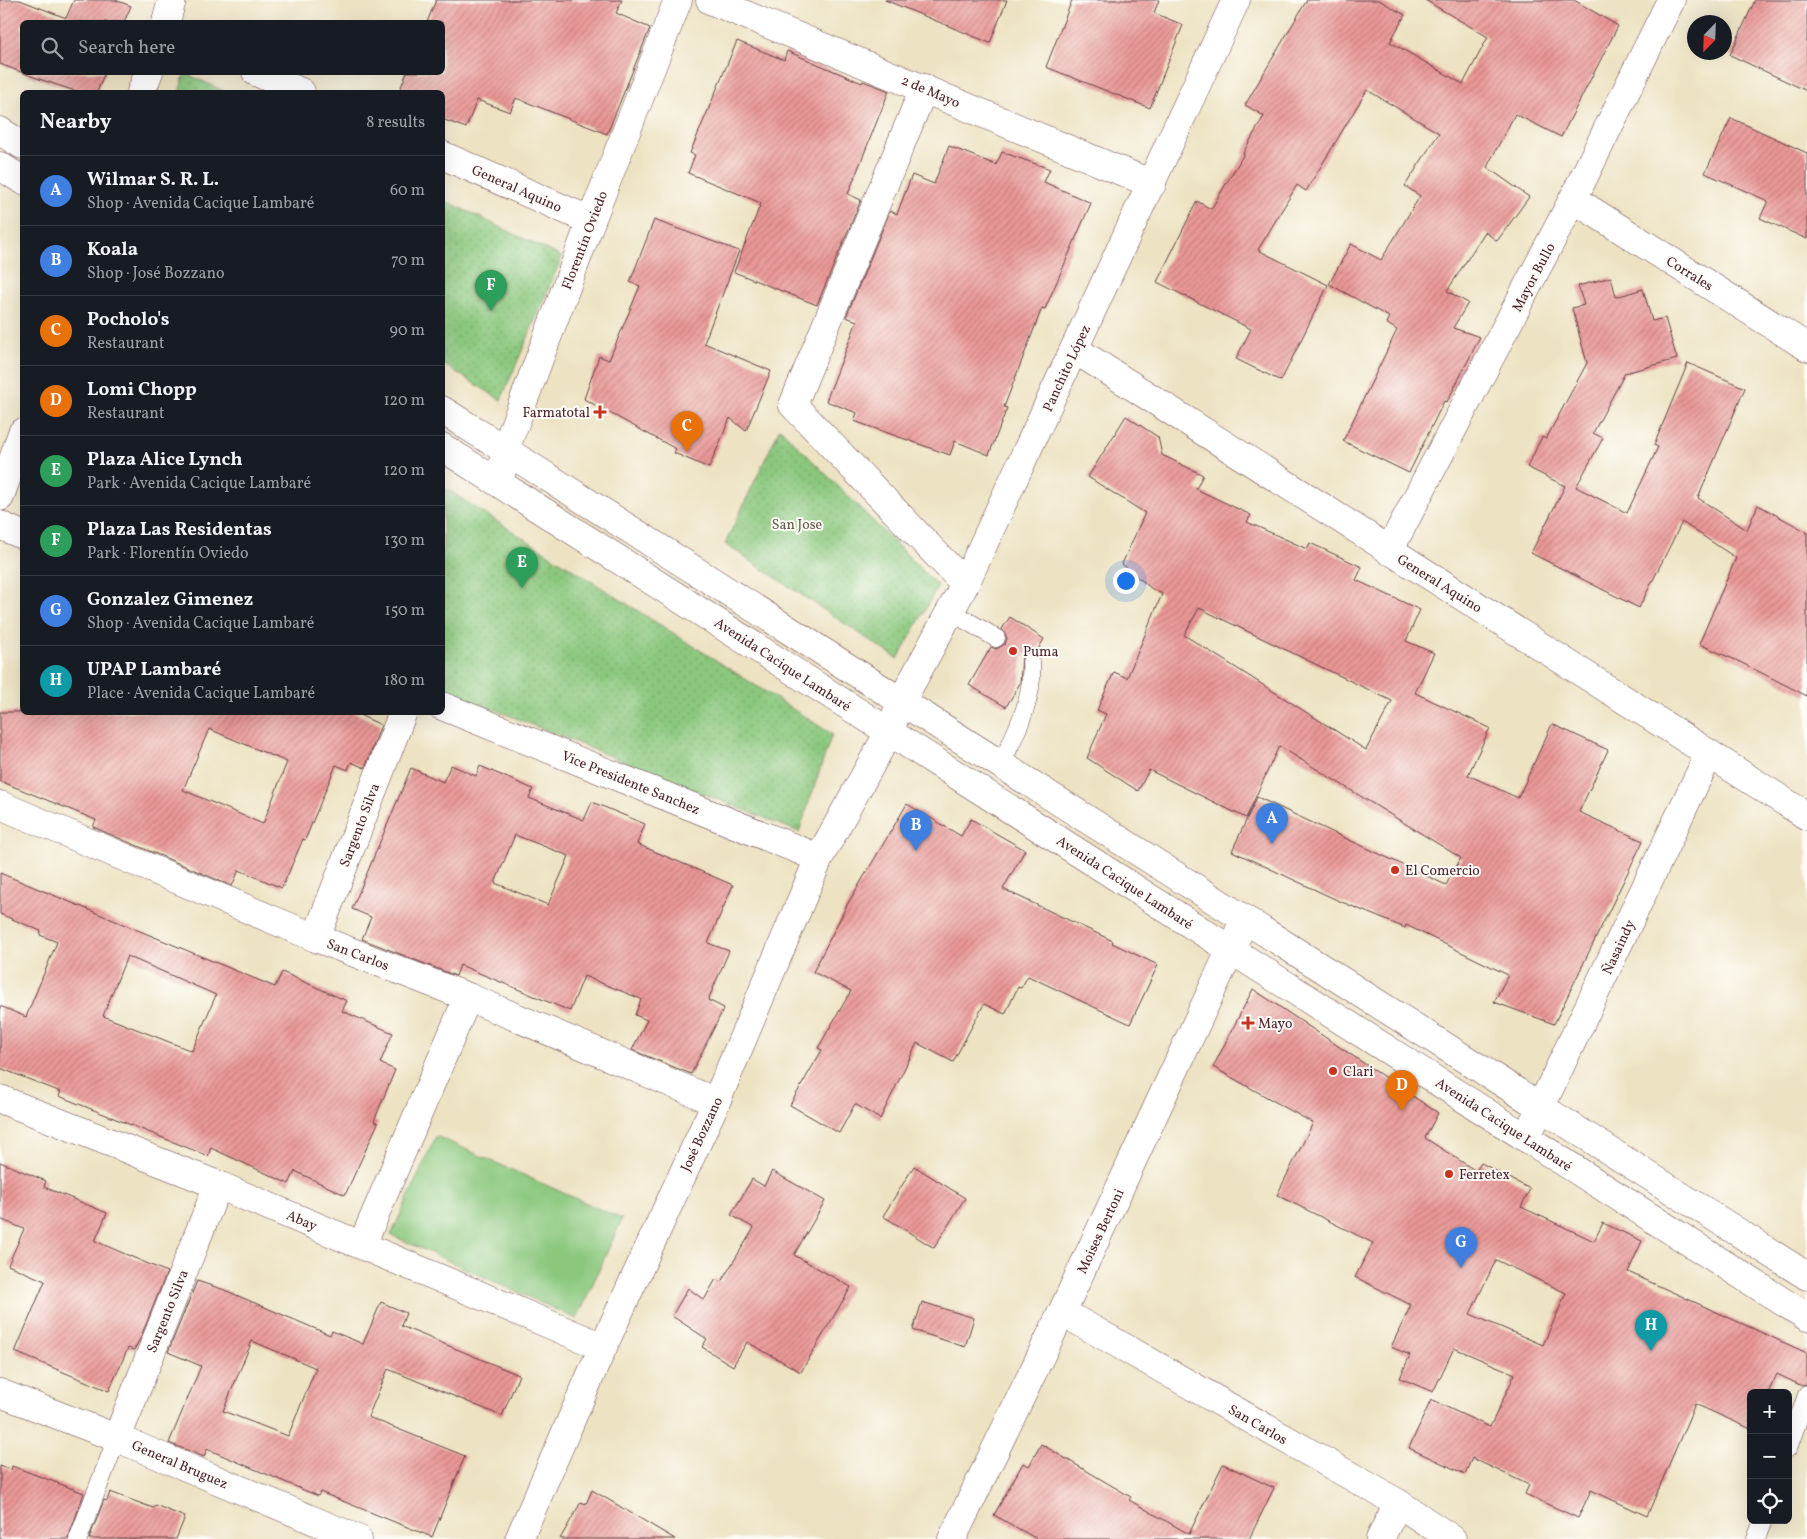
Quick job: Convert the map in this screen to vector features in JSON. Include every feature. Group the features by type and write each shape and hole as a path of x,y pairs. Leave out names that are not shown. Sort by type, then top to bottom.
{"street":[{"path":"167,20 172,0"},
{"name":"Florentín Oviedo","path":"500,483 505,450 591,221 678,0"},
{"name":"2 de Mayo","path":"710,0 1152,184"},
{"name":"Panchito López","path":"889,732 901,702 966,584 1236,0"},
{"name":"Mayor Bullo","path":"1389,551 1573,199 1671,0"},
{"path":"142,90 148,75"},
{"path":"263,75 296,90"},
{"path":"924,88 793,405 966,584"},
{"path":"0,131 20,144"},
{"name":"General Aquino","path":"445,156 591,221"},
{"path":"0,166 20,179"},
{"name":"Corrales","path":"1573,199 1807,347"},
{"name":"General Aquino","path":"1074,349 1807,816"},
{"path":"445,412 1244,921 1807,1276"},
{"path":"0,497 20,439"},
{"name":"Avenida Cacique Lambaré","path":"445,449 1807,1317"},
{"path":"0,525 20,534"},
{"name":"Vice Presidente Sanchez","path":"445,707 819,858"},
{"name":"Sargento Silva","path":"316,938 402,715"},
{"name":"José Bozzano","path":"519,1539 603,1347 716,1102 819,858 889,732"},
{"name":"Ñasaindy","path":"1526,1138 1542,1109 1709,754"},
{"name":"San Carlos","path":"0,805 316,938 468,997 716,1102"},
{"name":"Moises Bertoni","path":"952,1539 1062,1312 1229,949 1244,921"},
{"path":"362,1245 468,997"},
{"name":"Abay","path":"0,1099 218,1185 603,1347"},
{"name":"Sargento Silva","path":"117,1438 218,1185"},
{"name":"San Carlos","path":"1062,1312 1398,1503 1452,1539"},
{"name":"General Bruguez","path":"0,1393 117,1438 358,1539"},
{"path":"1380,1539 1398,1503"}],"lane":[{"path":"950,611 996,638"},
{"path":"1000,765 1029,702 1033,682 1031,662"},
{"path":"1792,1437 1807,1395"},
{"path":"78,1539 117,1438"},
{"path":"1756,1539 1762,1524"}],"green space":[{"path":"184,75 189,75 222,90 180,90"},
{"path":"445,200 562,257 501,400 445,365"},
{"name":"San Jose","path":"780,428 938,586 898,659 725,544"},
{"path":"445,488 832,734 799,832 445,690"},
{"path":"436,1136 622,1219 577,1319 391,1235"}],"building":[{"path":"0,0 20,0 66,18 74,0 115,0 131,6 125,20 20,20 20,72 0,64"},
{"path":"436,0 622,0 616,13 650,28 607,134 516,98 510,112 477,100 466,128 445,120 445,90 400,90 406,75 445,75 445,20 428,20"},
{"path":"885,0 1007,0 990,43"},
{"path":"1072,0 1159,0 1154,13 1183,25 1150,108 1046,67"},
{"path":"1307,0 1379,0 1405,15 1390,42 1463,84 1488,37 1425,0 1574,0 1618,26 1561,137 1515,114 1487,167 1529,197 1497,241 1485,232 1447,291 1468,303 1453,328 1480,337 1447,402 1444,401 1409,473 1343,441 1397,330 1386,323 1389,317 1329,284 1351,244 1381,260 1420,196 1405,186 1439,133 1367,90 1306,191 1297,185 1258,250 1328,285 1281,381 1236,359 1251,329 1157,282 1197,201 1211,209 1244,154 1264,116 1245,105"},
{"path":"1755,0 1807,0 1807,91 1732,56 1732,51"},
{"path":"737,41 784,60 787,51 862,83 863,81 889,91 848,194 861,200 817,305 734,272 761,203 688,173 695,155 690,153"},
{"path":"29,75 104,75 98,90 72,90"},
{"path":"1731,118 1807,153 1807,239 1760,218 1768,201 1705,173"},
{"path":"949,146 996,165 1002,152 1050,169 1044,182 1091,203 1045,309 1042,308 1004,407 1007,408 989,455 955,441 950,455 854,421 857,413 826,401 857,321 846,317 890,211 897,214 912,175 934,184"},
{"path":"654,220 739,251 704,343 771,371 746,431 730,418 709,468 674,453 676,449 584,399 599,356 609,360 640,286 630,282"},
{"path":"1611,277 1616,297 1643,289 1652,321 1665,318 1677,359 1625,373 1593,433 1603,438 1576,487 1627,513 1658,447 1654,445 1688,363 1745,388 1698,498 1747,530 1758,505 1807,532 1807,696 1740,662 1699,644 1736,558 1682,522 1639,608 1531,553 1565,486 1527,467 1542,437 1546,439 1587,363 1572,308 1584,305 1578,286"},
{"path":"1126,416 1158,437 1162,455 1203,475 1196,489 1251,515 1247,522 1307,549 1310,543 1362,567 1356,580 1420,610 1406,641 1434,653 1415,693 1490,728 1468,775 1518,798 1552,724 1608,750 1579,812 1643,841 1554,1024 1494,1002 1508,975 1406,925 1405,928 1337,900 1232,851 1257,797 1446,885 1461,858 1279,746 1246,818 1149,770 1138,791 1087,758 1106,714 1097,710 1114,672 1127,678 1162,594 1152,589 1122,564 1145,513 1088,477","holes":["1199,608 1392,701 1366,750 1184,635"]},
{"name":"Puma","path":"1010,617 1044,639 1036,653 1026,653 1022,657 1020,683 1006,707 969,685 991,647 996,649 1005,644 1007,638 1002,629"},
{"path":"0,712 20,712 20,715 359,715 381,725 365,768 351,762 348,770 336,765 305,840 303,839 282,888 239,870 232,886 93,827 96,820 0,781","holes":["209,729 287,762 263,824 183,790"]},
{"path":"451,765 476,776 480,766 533,789 529,798 584,820 592,802 645,824 637,844 733,885 708,943 729,951 708,1000 724,1008 691,1074 632,1050 647,1020 635,1015 641,999 584,976 570,1011 460,965 456,976 362,939 371,917 352,909 411,768 443,782","holes":["515,835 569,856 548,905 495,883"]},
{"path":"907,804 961,836 971,819 1025,850 1003,889 1113,941 1112,943 1158,965 1130,1024 1028,976 1021,988 1018,987 1005,1014 984,1004 953,1062 917,1043 880,1119 855,1104 839,1133 790,1105 822,1050 818,1048 851,991 813,972 847,905"},
{"path":"0,873 275,987 282,972 347,1001 342,1011 393,1033 380,1063 395,1070 374,1121 378,1123 345,1195 295,1171 289,1184 211,1148 208,1156 59,1096 61,1092 0,1068 0,1006 26,1017 57,942 40,935 41,931 0,914","holes":["127,956 216,995 192,1051 103,1016"]},
{"path":"1253,989 1438,1113 1425,1138 1476,1171 1481,1163 1530,1189 1521,1207 1594,1241 1603,1223 1642,1241 1628,1272 1807,1353 1807,1385 1802,1386 1777,1374 1770,1389 1747,1389 1747,1427 1695,1404 1647,1516 1591,1490 1578,1518 1525,1494 1529,1485 1472,1458 1465,1474 1409,1448 1431,1400 1490,1427 1515,1374 1454,1348 1433,1392 1400,1378 1410,1355 1391,1347 1411,1305 1355,1277 1373,1243 1277,1195 1313,1123 1213,1067","holes":["1496,1260 1566,1293 1543,1345 1470,1314"]},
{"path":"0,1162 46,1181 44,1187 107,1213 95,1241 167,1272 140,1339 134,1350 128,1348 109,1391 15,1352 45,1281 8,1265 24,1229 0,1219"},
{"path":"914,1166 965,1198 934,1248 883,1216"},
{"path":"772,1171 825,1201 794,1255 851,1287 801,1372 747,1342 733,1366 702,1347 707,1339 672,1316 688,1288 704,1300 716,1279 721,1282 754,1228 731,1215 752,1179 764,1186"},
{"path":"197,1281 222,1289 330,1335 332,1331 363,1344 381,1302 406,1313 401,1326 519,1375 502,1416 388,1369 368,1417 465,1456 432,1537 320,1492 318,1496 207,1449 204,1457 169,1443 201,1366 168,1352","holes":["252,1341 316,1368 288,1436 223,1411"]},
{"path":"922,1302 974,1318 965,1347 913,1330"},
{"path":"1041,1444 1131,1497 1129,1500 1189,1534 1223,1464 1274,1488 1249,1539 1037,1539 994,1515 1023,1463 1029,1466"},
{"path":"0,1466 11,1470 12,1466 84,1493 68,1539 0,1539"},
{"path":"592,1490 675,1539 560,1539 581,1502 586,1504"},
{"path":"110,1492 153,1508 155,1505 185,1517 176,1539 89,1539 104,1500 107,1501"}],"place":[{"name":"Plaza Las Residentas","path":"491,311"},
{"name":"Farmatotal","path":"600,412"},
{"name":"Pocholo's","path":"687,452"},
{"name":"Plaza Alice Lynch","path":"522,588"},
{"name":"Puma","path":"1013,651"},
{"name":"Wilmar S. R. L.","path":"1272,844"},
{"name":"Koala","path":"916,851"},
{"name":"El Comercio","path":"1395,870"},
{"name":"Mayo","path":"1248,1023"},
{"name":"Clari","path":"1333,1071"},
{"name":"Lomi Chopp","path":"1402,1111"},
{"name":"Ferretex","path":"1449,1174"},
{"name":"Gonzalez Gimenez","path":"1461,1268"},
{"name":"UPAP Lambaré","path":"1651,1351"}]}
